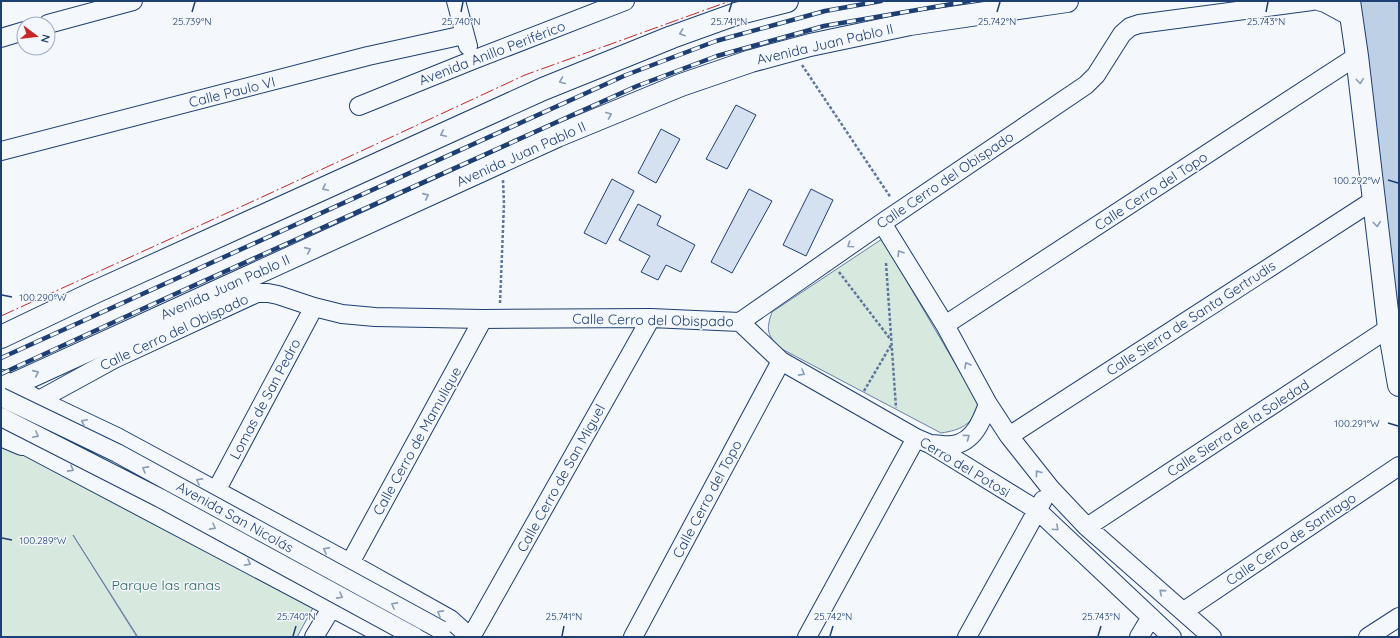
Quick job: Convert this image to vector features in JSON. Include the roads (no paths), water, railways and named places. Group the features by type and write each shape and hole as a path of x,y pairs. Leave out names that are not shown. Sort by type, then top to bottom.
{"main road":[{"path":"1,336 543,89 672,37 736,14 786,1"},
{"name":"Avenida Juan Pablo II","path":"4,387 557,136 680,85 751,61 792,50 910,24 1067,1"},
{"path":"1355,11 1357,56 1389,328 1399,385"}],"street":[{"path":"56,22 133,1"},
{"path":"456,1 464,35 473,60"},
{"name":"Avenida Anillo Periférico","path":"358,106 625,1"},
{"name":"Calle Cerro del Obispado","path":"7,432 28,409 39,400 114,359 256,293 278,295 314,307 342,314 375,317 491,319 651,318 740,322 899,211 1086,85 1096,75 1122,34 1130,28 1140,24 1312,1"},
{"path":"1318,1 1355,11"},
{"path":"1,38 16,33"},
{"name":"Calle Paulo VI","path":"1,151 361,58 464,35"},
{"name":"Calle Cerro del Topo","path":"945,325 1357,56"},
{"name":"Calle Sierra de Santa Gertrudis","path":"1009,436 1374,200"},
{"path":"882,223 945,325 988,404 1009,436 1050,489 1087,527 1212,637"},
{"name":"Lomas de San Pedro","path":"216,491 314,307"},
{"name":"Calle Cerro de San Miguel","path":"470,637 651,318"},
{"name":"Calle Cerro de Mamulique","path":"350,563 491,319"},
{"name":"Cerro del Potosi","path":"740,322 781,361 923,441 1037,510 1172,637"},
{"name":"Calle Sierra de la Soledad","path":"1087,527 1389,328"},
{"name":"Calle Cerro del Topo","path":"633,637 781,361"},
{"path":"4,387 39,400 117,437 450,619 470,637"},
{"name":"Avenida San Nicolás","path":"4,387 117,453 441,630 470,637"},
{"path":"807,637 923,441 954,444 967,438 979,427 988,404"},
{"path":"7,432 387,637"},
{"name":"Avenida San Nicolás","path":"7,432 160,498 415,637"},
{"name":"Calle Cerro de Santiago","path":"1184,612 1399,466"},
{"path":"967,637 1050,489"},
{"path":"314,637 332,607"},
{"path":"1139,637 1151,617"},
{"path":"1368,637 1399,617"}],"water":[{"path":"1352,1 1399,1 1399,385"}],"railway":[{"path":"1,358 626,75 716,41 825,11 881,1"},
{"path":"1,374 637,86 717,56 824,26 969,1"}],"park label":[{"name":"Parque las ranas","path":"166,585"}]}
